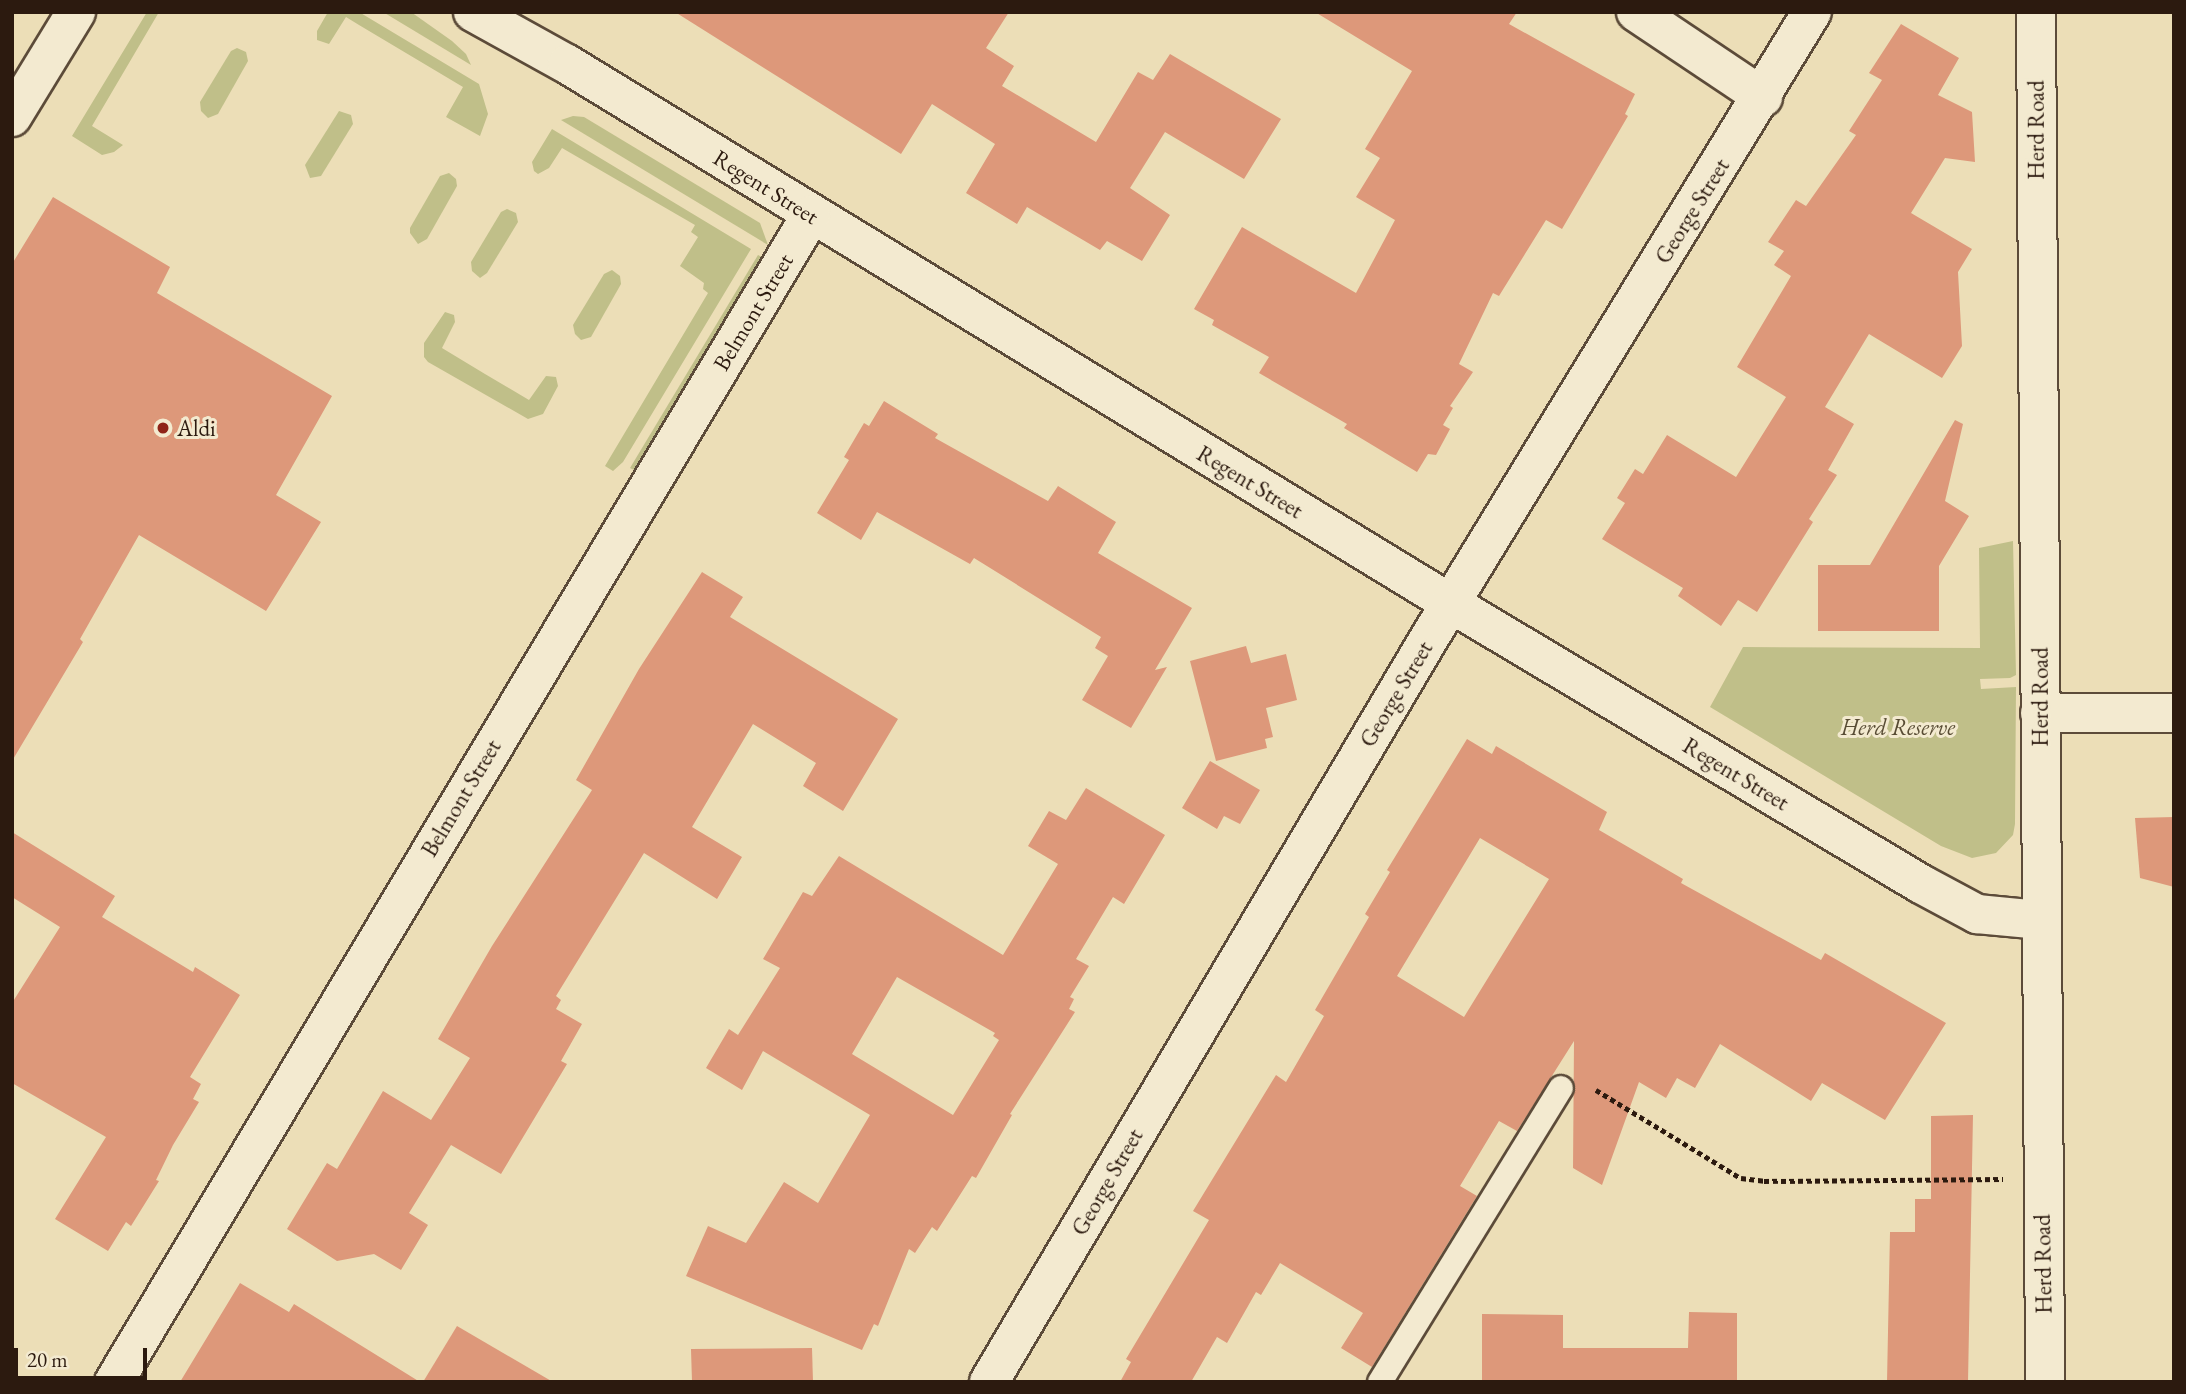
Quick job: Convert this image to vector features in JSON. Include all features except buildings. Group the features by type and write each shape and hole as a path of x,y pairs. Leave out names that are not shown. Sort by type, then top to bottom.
{"street":[{"path":"12,117 76,12"},
{"name":"Regent Street","path":"473,12 513,22 567,64 811,215 1450,603 1932,890 1977,914 2039,919"},
{"path":"1636,12 1763,97"},
{"name":"George Street","path":"989,1382 1450,603 1763,97 1812,12"},
{"name":"Herd Road","path":"2036,12 2039,919 2045,1382"},
{"name":"Belmont Street","path":"114,1382 811,215"},
{"path":"2040,713 2174,713"}],"lane":[{"path":"1380,1382 1561,1088"}],"path":[{"path":"1561,1088 1579,1085 1599,1091 1741,1178 1764,1181 2042,1178"}],"green space":[{"path":"147,12 159,12 92,126 123,145 114,152 102,155 72,136"},
{"path":"328,12 359,12 479,84 488,114 480,136 446,117 463,87 346,17 329,44 317,40 317,31"},
{"path":"383,12 411,12 452,41 466,54 471,65"},
{"path":"237,48 246,52 248,61 218,114 208,118 201,111 200,102 231,51"},
{"path":"339,111 351,115 353,124 321,176 310,178 305,165"},
{"path":"573,116 584,117 760,223 768,245 561,120"},
{"path":"552,129 751,249 623,462 613,471 605,466 708,293 703,289 704,283 680,266 698,237 691,232 695,225 562,148 549,168 538,174 534,171 532,162"},
{"path":"449,173 456,179 457,186 427,239 418,244 410,233 410,228 440,176"},
{"path":"507,209 516,213 518,222 487,273 480,278 472,271 471,262 501,212"},
{"path":"758,255 766,259 638,469 630,468"},
{"path":"612,270 620,276 621,284 591,337 581,340 575,334 573,325 604,274"},
{"path":"445,312 454,315 455,322 442,348 529,400 546,376 556,377 558,386 543,414 528,419 428,362 424,357 424,343"},
{"name":"Herd Reserve","path":"2013,541 2016,675 2010,678 1980,679 1981,689 2016,687 2015,824 2013,835 1996,853 1972,858 1941,846 1710,707 1743,647 1980,648 1979,548"}],"place":[{"name":"Aldi","path":"163,428"}]}
